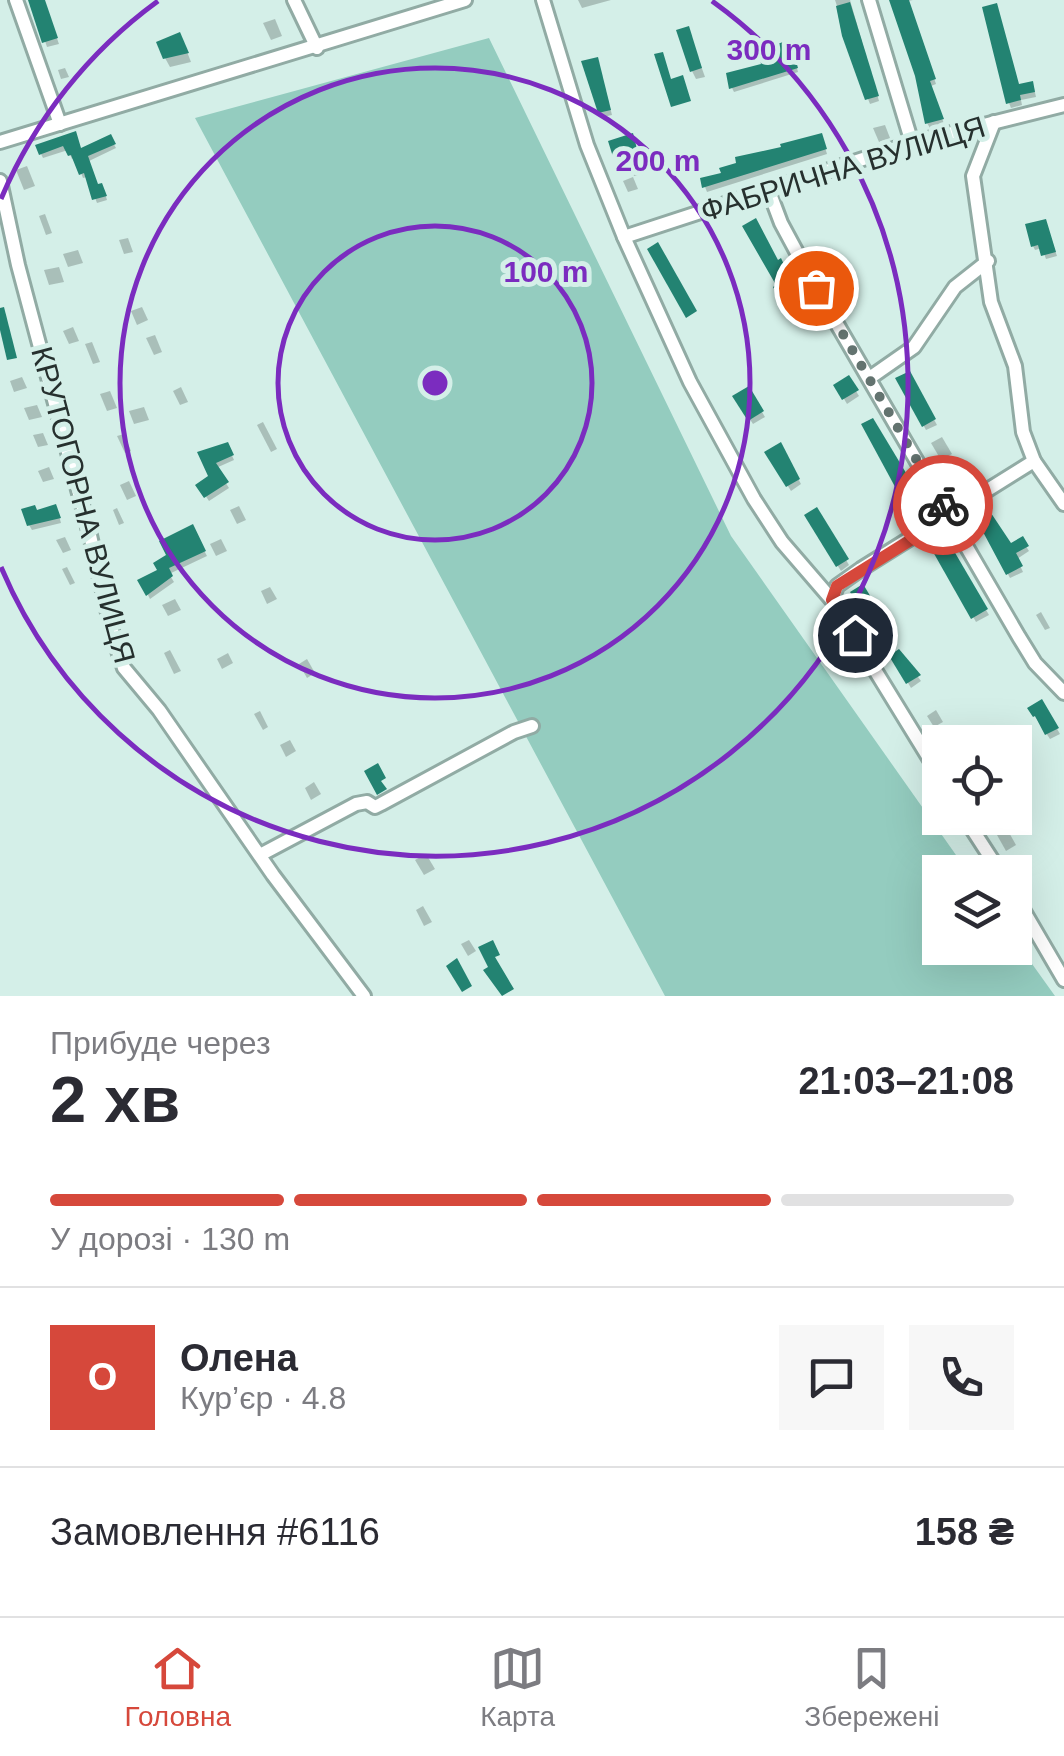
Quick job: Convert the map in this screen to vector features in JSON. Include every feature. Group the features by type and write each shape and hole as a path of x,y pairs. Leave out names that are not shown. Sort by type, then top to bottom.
{"street":[{"path":"16,0 60,124"},
{"path":"294,0 316,48"},
{"path":"0,142 466,0"},
{"path":"543,0 586,146 690,382 737,470 782,542 832,600 922,747"},
{"path":"869,0 912,143"},
{"name":"ФАБРИЧНА ВУЛИЦЯ","path":"624,237 912,143 1064,105"},
{"path":"994,122 974,176 988,261 990,302 1015,366 1018,409 1034,460 1064,504"},
{"name":"КРУТОГОРНА ВУЛИЦЯ","path":"0,182 18,265 124,668 159,710 364,996"},
{"path":"769,191 781,223 808,272 949,516 1035,662 1064,693"},
{"path":"870,376 914,347 955,287 988,261"},
{"path":"832,600 837,586 1034,460"},
{"path":"260,855 356,804 382,804 532,726"},
{"path":"1032,925 1064,980"}],"green space":[{"path":"489,38 731,536 922,807 922,835 942,835 956,855 922,855 922,965 1032,964 1055,996 665,996 195,118"}],"building":[{"path":"28,0 45,0 58,38 42,43"},
{"path":"889,0 909,0 936,79 930,81 944,119 925,124 915,76"},
{"path":"850,2 879,96 865,100 842,36 836,6"},
{"path":"997,3 1019,84 1033,81 1035,92 1006,104 982,7"},
{"path":"689,26 702,68 690,72 676,30"},
{"path":"180,32 189,53 163,59 156,42"},
{"path":"790,40 798,68 729,89 726,73 761,64 757,50"},
{"path":"663,52 671,79 683,75 691,101 671,107 654,54"},
{"path":"598,57 611,110 598,113 581,61"},
{"path":"76,131 81,148 111,134 116,144 88,156 107,196 92,200 84,173 79,175 63,146 39,155 35,145"},
{"path":"633,133 642,169 629,173 623,153 613,157 608,141"},
{"path":"822,133 827,149 702,188 700,178 721,173 719,168 736,163 735,157"},
{"path":"756,218 797,293 781,302 773,287 776,285 742,226"},
{"path":"1046,219 1056,252 1041,256 1038,245 1031,247 1025,224"},
{"path":"658,242 697,311 686,318 647,249"},
{"path":"4,307 17,358 7,360 0,330 0,308"},
{"path":"910,371 936,419 922,427 895,378"},
{"path":"849,375 859,390 842,400 833,385"},
{"path":"749,386 764,411 748,421 732,396"},
{"path":"873,418 929,511 913,520 861,424"},
{"path":"228,442 234,455 216,463 229,482 204,498 195,485 208,476 197,452"},
{"path":"781,442 800,479 786,487 764,452"},
{"path":"961,467 975,486 960,495 950,473"},
{"path":"56,504 61,518 27,526 21,509 35,505 37,510"},
{"path":"817,507 849,559 836,567 804,515"},
{"path":"987,507 1011,543 1023,536 1029,546 1016,553 1023,566 1006,575 974,515"},
{"path":"193,524 206,551 169,568 173,576 146,596 137,580 157,570 153,563 166,555 159,541"},
{"path":"944,534 988,609 971,619 928,543"},
{"path":"863,584 892,632 880,641 850,592"},
{"path":"899,649 921,675 906,684 889,656"},
{"path":"1042,699 1059,728 1045,735 1027,708"},
{"path":"378,763 386,778 381,781 387,789 377,795 364,771"},
{"path":"493,940 500,955 495,957 514,989 502,996 483,970 488,967 478,947"},
{"path":"457,958 472,986 462,992 446,966"}],"way so far":[{"path":"816,288 943,505"}],"route":[{"path":"855,635 832,600 837,586 949,516 943,505"}]}
